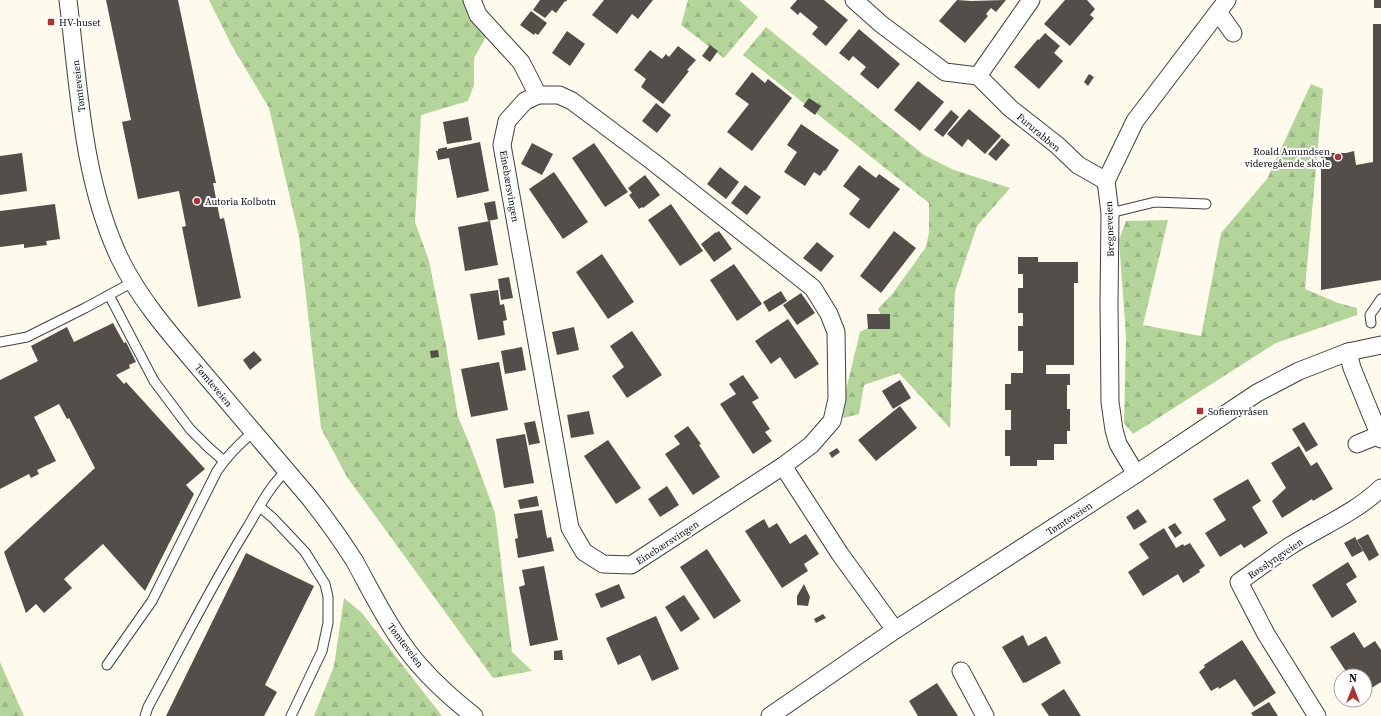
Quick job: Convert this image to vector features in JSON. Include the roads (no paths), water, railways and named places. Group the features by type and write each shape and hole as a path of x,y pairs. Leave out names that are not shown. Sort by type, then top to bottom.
{"street":[{"name":"Tømteveien","path":"68,0 83,126 90,166 96,192 112,240 120,259 133,282 161,322 330,523 353,559 400,641 434,681 452,699 474,716"},
{"path":"472,0 478,15 521,62 538,95"},
{"path":"854,0 881,24 945,72 978,76 1031,0"},
{"path":"1222,6 1233,33"},
{"path":"1106,181 1135,121 1222,6"},
{"name":"Fururabben","path":"978,76 1010,108 1078,165 1106,181"},
{"name":"Einebærsvingen","path":"538,95 559,96 572,101 652,161 813,288 829,314 836,332 838,399 832,421 811,445 783,466 631,565 603,564 584,552 570,528 502,146 507,121 525,101 538,95"},
{"name":"Bregneveien","path":"1106,181 1110,213 1110,402 1114,430 1118,444 1136,474"},
{"name":"Tømteveien","path":"770,716 894,630 1136,474 1272,384 1299,371 1348,352 1381,345"},
{"path":"1348,352 1352,368 1380,437 1357,444"},
{"path":"783,466 836,538 894,630"},
{"name":"Røsslyngveien","path":"1317,716 1266,634 1239,582 1290,546 1348,513 1373,496 1381,488"},
{"path":"960,671 985,716"}],"lane":[{"path":"1110,213 1155,202 1206,204"},
{"path":"0,342 27,337 133,282"},
{"path":"109,295 154,381 190,429 224,461"},
{"path":"1371,323 1370,315 1381,299"},
{"path":"107,665 152,601 211,482 224,461 254,432"},
{"path":"145,716 148,707 236,546 276,481 286,471"},
{"path":"260,507 278,522 305,552 325,584 328,597 328,623 322,651 291,716"}],"place":[{"name":"HV-huset","path":"51,22"},
{"name":"Roald Amundsen videregående skole","path":"1338,157"},
{"name":"Autoria Kolbotn","path":"197,201"},
{"name":"Sofiemyråsen","path":"1200,411"}]}
